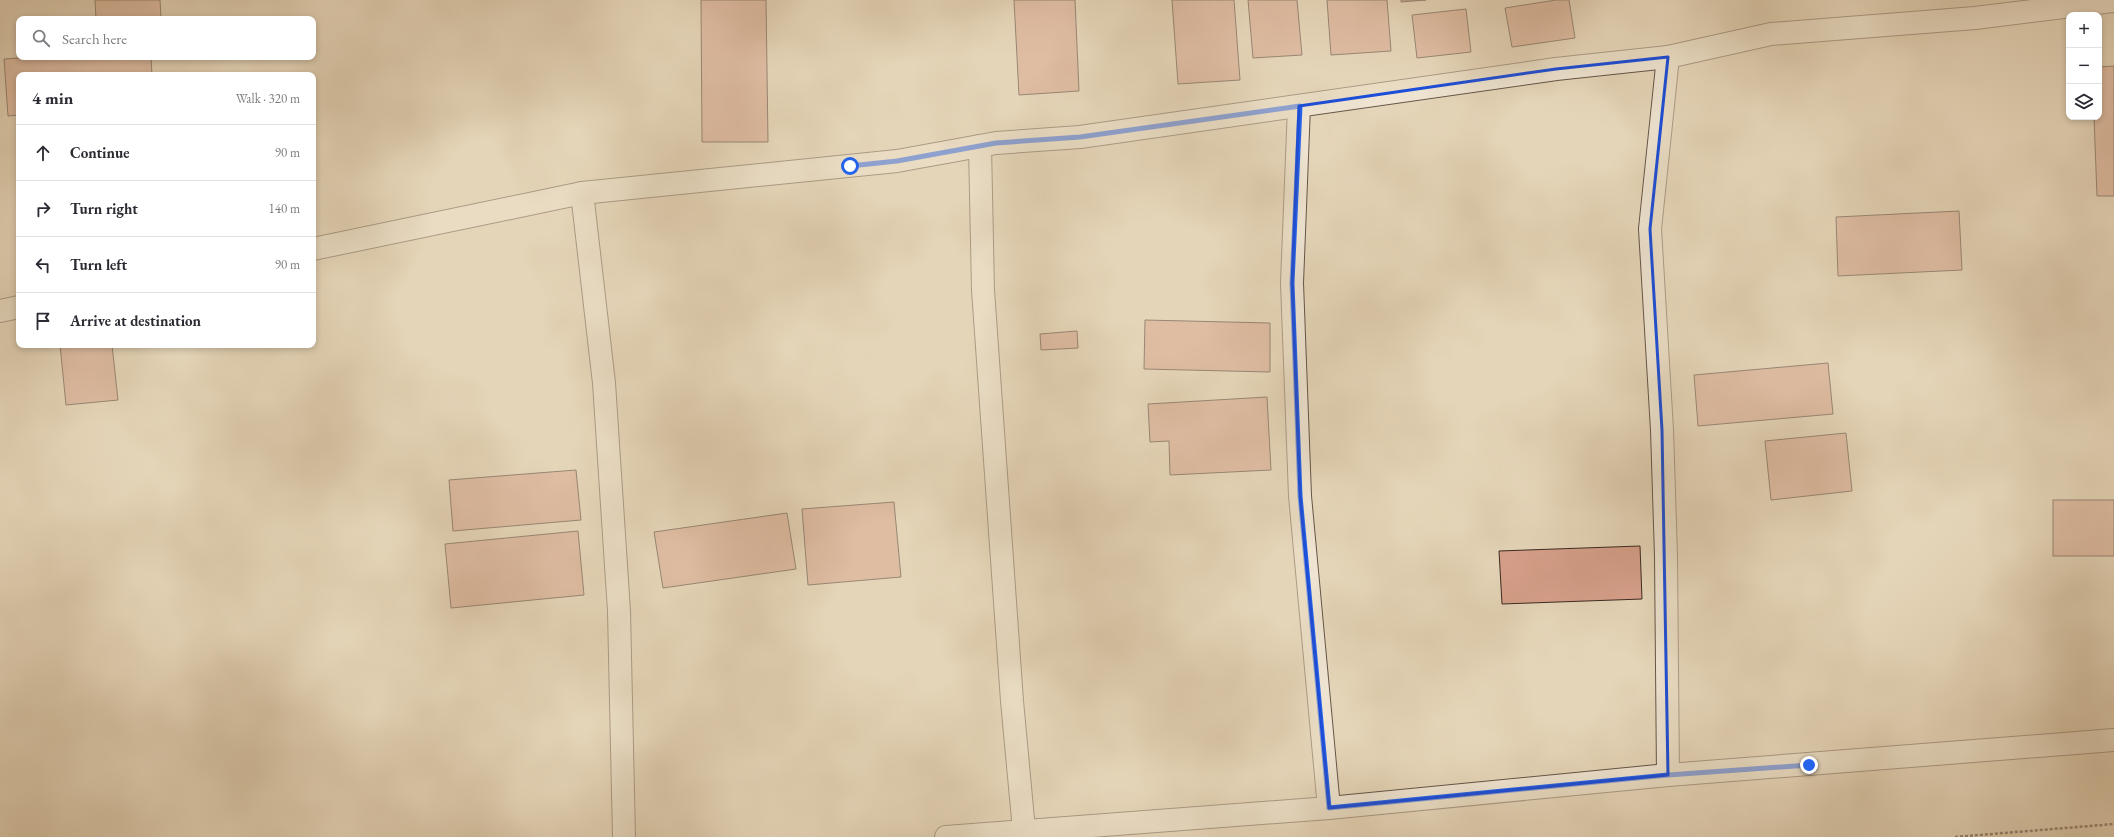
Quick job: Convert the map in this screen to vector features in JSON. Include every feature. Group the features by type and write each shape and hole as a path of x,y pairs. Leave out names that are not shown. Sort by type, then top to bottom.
{"street":[{"path":"316,247 582,193 897,161 980,146 1080,137 1556,69 1668,57 1771,34 1975,18 2114,0"},
{"path":"1668,57 1650,229 1663,438 1666,556 1668,775"},
{"path":"1300,106 1292,283 1300,496 1329,808"},
{"path":"980,146 984,306 1012,701 1024,830"},
{"path":"582,193 604,383 619,611 624,837"},
{"path":"0,311 16,308"},
{"path":"946,837 1329,808 1668,775 2114,740"}],"path":[{"path":"1955,837 2114,824"}],"highlighted area":[{"path":"1668,57 1650,229 1662,430 1668,775 1329,808 1300,496 1292,283 1299,106 1556,69"}],"building":[{"path":"95,0 160,0 161,16 96,16"},
{"path":"701,0 766,0 768,142 702,142"},
{"path":"1014,0 1075,0 1079,91 1019,95"},
{"path":"1172,0 1234,0 1240,80 1178,84"},
{"path":"1248,0 1297,0 1302,55 1253,58"},
{"path":"1327,0 1387,0 1391,51 1331,55"},
{"path":"1401,0 1426,0 1401,2"},
{"path":"1556,0 1569,0 1575,38 1512,47 1505,8"},
{"path":"1466,9 1471,52 1417,58 1412,15"},
{"path":"4,59 151,60 152,72 16,72 16,115 8,116"},
{"path":"2114,66 2114,196 2097,196 2094,120 2102,120 2102,67"},
{"path":"1959,211 1962,270 1838,276 1836,217"},
{"path":"1145,320 1270,323 1270,372 1144,369"},
{"path":"1077,331 1078,348 1041,350 1040,334"},
{"path":"60,348 112,348 118,400 66,405"},
{"path":"1828,363 1833,414 1698,426 1694,375"},
{"path":"1267,397 1271,470 1170,475 1169,441 1150,442 1148,404"},
{"path":"1846,433 1852,491 1771,500 1765,441"},
{"path":"576,470 581,520 453,531 449,480"},
{"path":"2053,500 2114,500 2114,556 2053,556"},
{"path":"894,502 901,577 808,585 802,509"},
{"path":"787,513 796,569 663,588 654,532"},
{"path":"578,531 584,595 451,608 445,544"},
{"path":"1640,546 1642,599 1502,604 1499,551"}],"route":[{"path":"850,166 897,161 996,143 1080,137 1300,106 1292,283 1300,496 1329,808 1668,775 1809,765"}]}
